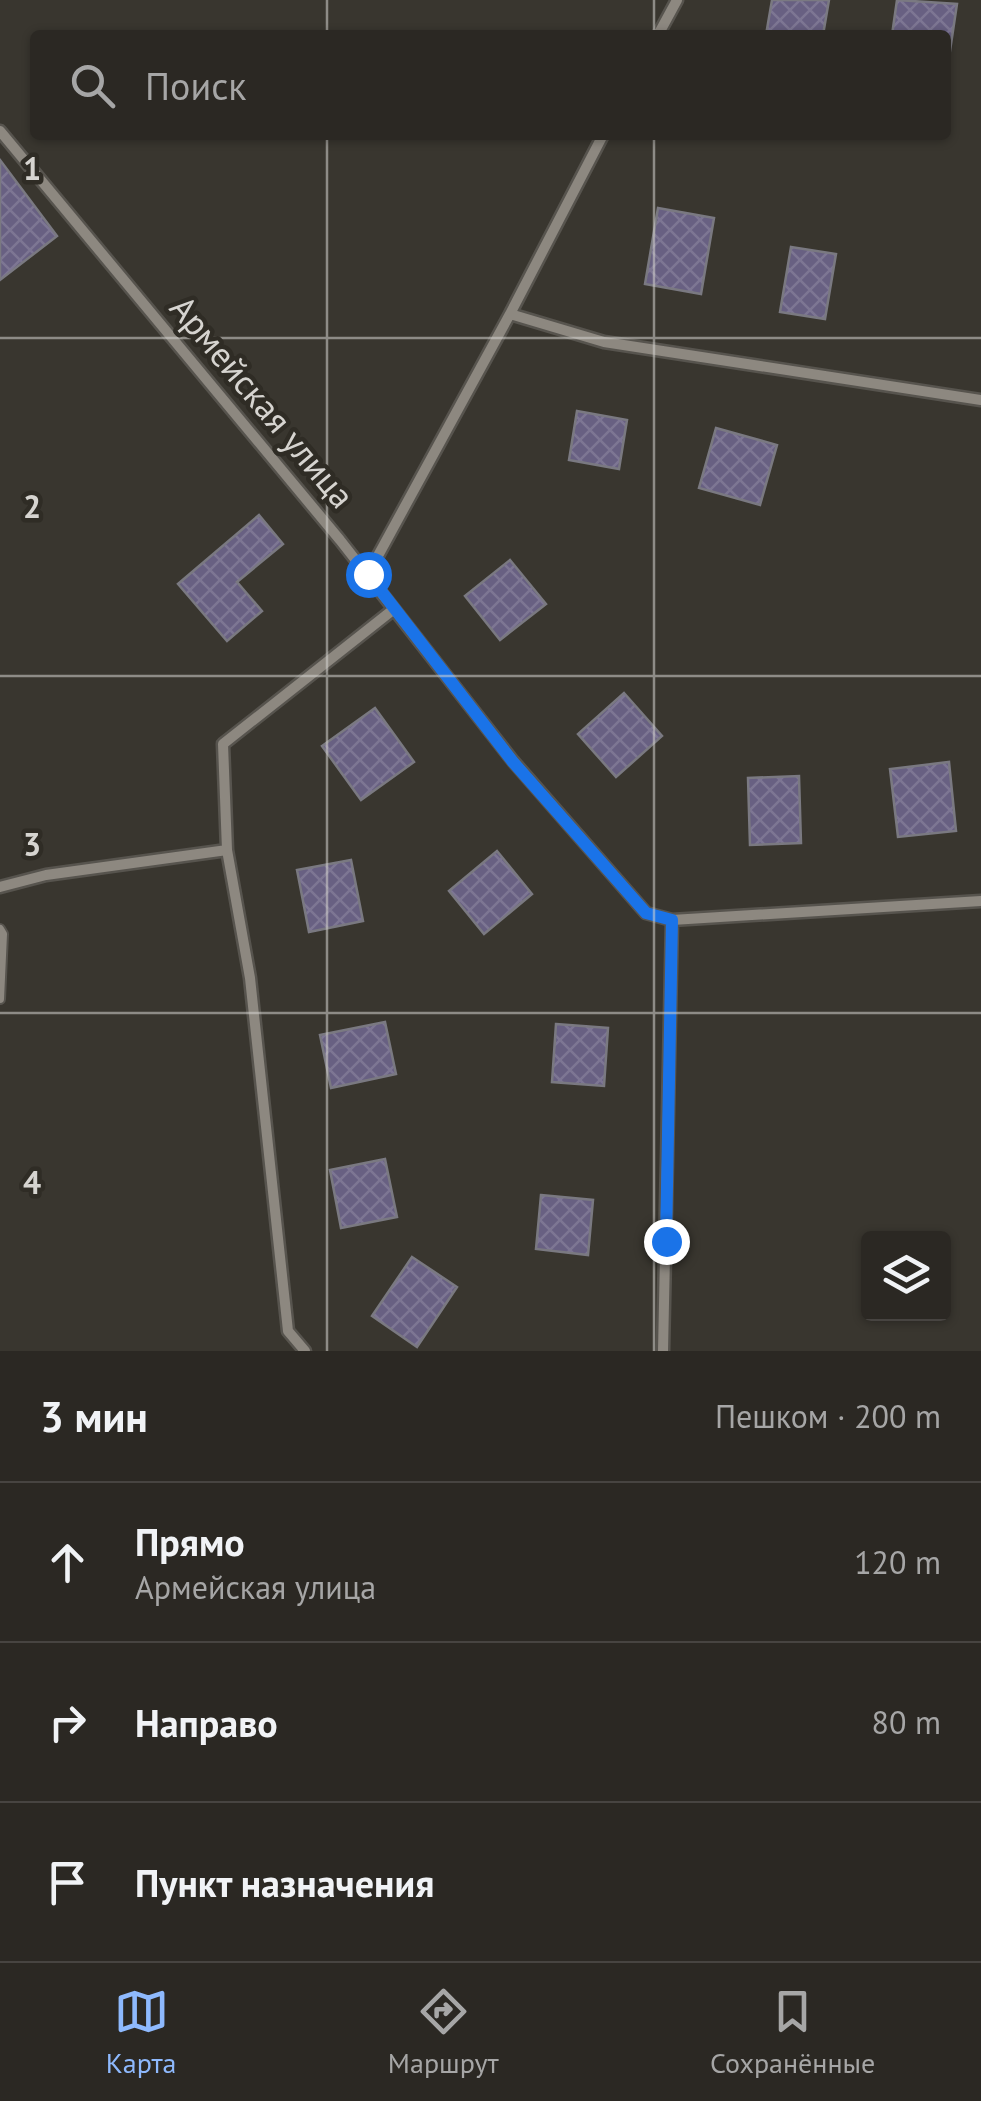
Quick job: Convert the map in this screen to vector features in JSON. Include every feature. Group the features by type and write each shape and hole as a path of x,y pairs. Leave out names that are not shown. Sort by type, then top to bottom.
{"street":[{"path":"661,30 677,0"},
{"name":"Армейская улица","path":"0,131 368,574 513,762 646,913 672,920"},
{"path":"368,574 601,140"},
{"path":"510,314 604,342 981,400"},
{"path":"305,1351 288,1331 250,978 226,850 223,744 394,609"},
{"path":"0,886 46,874 226,850"},
{"path":"664,1351 672,920 981,901"}],"lane":[{"path":"0,929 0,999"}],"building":[{"path":"772,0 829,0 824,30 767,30"},
{"path":"897,0 957,4 951,44 951,30 893,30"},
{"path":"0,160 57,236 0,280"},
{"path":"658,208 714,218 701,294 645,284"},
{"path":"791,247 836,254 825,319 780,312"},
{"path":"577,411 627,420 619,469 569,460"},
{"path":"716,428 777,445 760,505 699,488"},
{"path":"259,515 283,544 237,582 262,611 227,641 178,584"},
{"path":"510,560 546,604 500,640 465,596"},
{"path":"624,693 662,736 616,777 578,734"},
{"path":"375,708 414,762 361,800 322,746"},
{"path":"949,762 956,831 898,837 890,769"},
{"path":"799,776 801,843 750,845 748,778"},
{"path":"497,851 532,894 484,934 449,891"},
{"path":"351,860 363,921 309,932 297,870"},
{"path":"385,1022 396,1074 331,1088 320,1035"},
{"path":"556,1024 608,1028 604,1086 552,1082"},
{"path":"385,1159 397,1217 341,1228 330,1170"},
{"path":"541,1195 593,1200 588,1255 536,1249"},
{"path":"412,1257 457,1287 417,1347 372,1316"}],"route":[{"path":"368,574 513,762 646,913 672,920 666,1241"}]}
